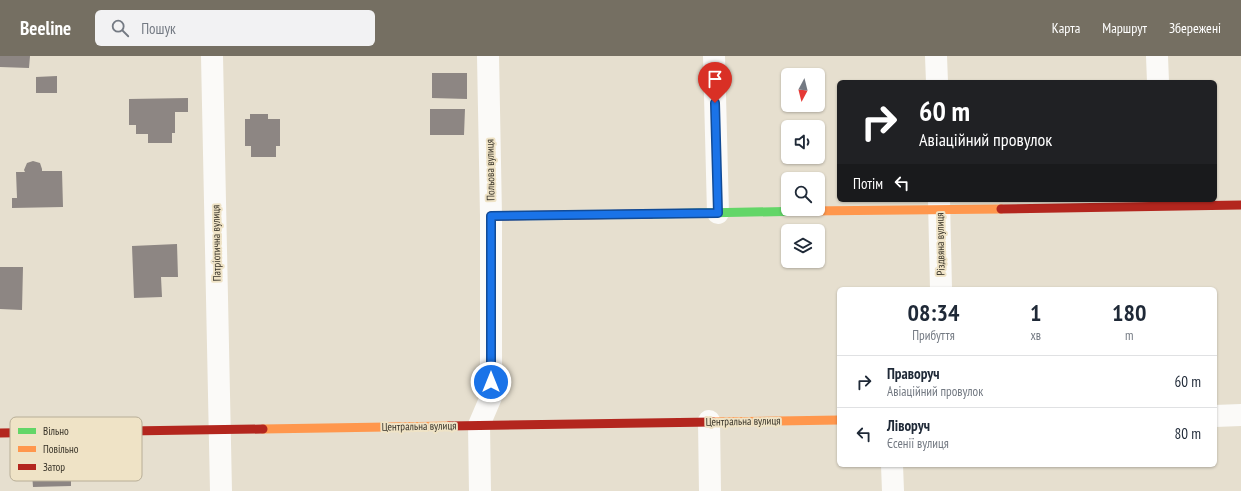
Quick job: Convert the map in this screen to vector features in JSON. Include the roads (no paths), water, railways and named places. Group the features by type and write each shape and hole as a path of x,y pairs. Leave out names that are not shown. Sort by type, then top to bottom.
{"street":[{"name":"Патріотична вулиця","path":"212,56 221,491"},
{"name":"Польова вулиця","path":"478,425 491,398 491,216 488,56"},
{"path":"714,56 718,213"},
{"path":"936,56 937,80"},
{"path":"1157,56 1158,80"},
{"path":"491,216 718,213 939,205 1160,203 1241,205"},
{"name":"Різдвяна вулиця","path":"939,205 941,287"},
{"path":"1217,416 1241,415"},
{"name":"Центральна вулиця","path":"142,430 837,420"},
{"path":"709,421 710,491"},
{"path":"478,425 480,491"},
{"name":"Центральна вулиця","path":"0,433 10,433"},
{"path":"892,467 893,491"}]}
